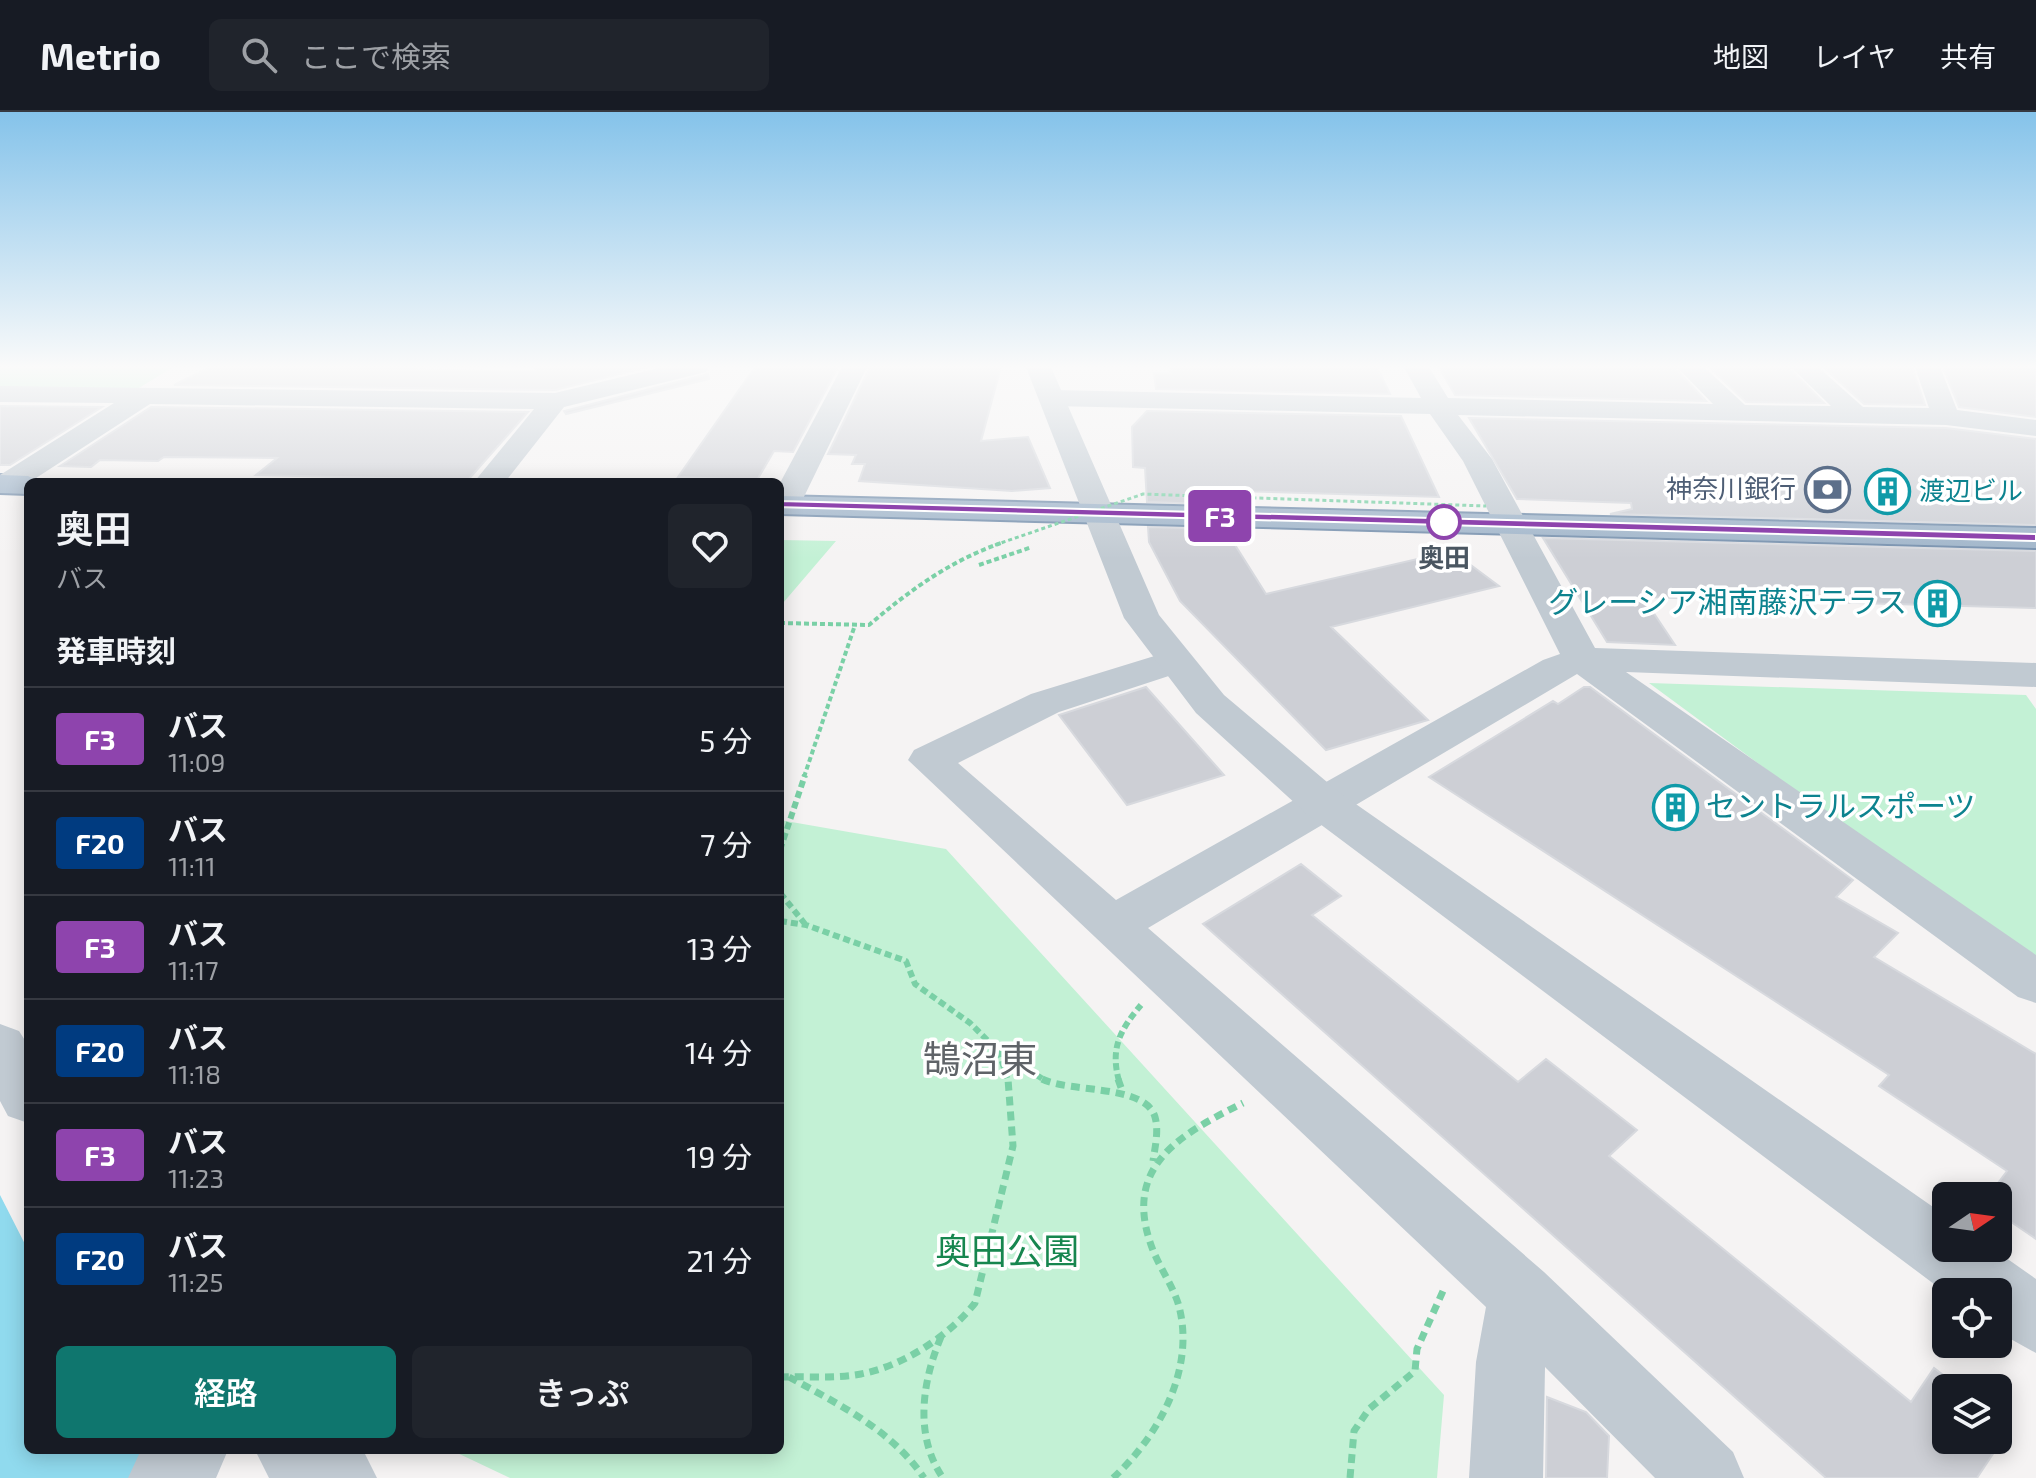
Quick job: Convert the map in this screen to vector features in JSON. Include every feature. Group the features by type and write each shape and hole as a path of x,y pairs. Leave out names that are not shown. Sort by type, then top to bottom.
{"highway":[{"path":"784,505 1098,513 1499,515 2036,538"}],"street":[{"path":"11,485 92,431"},
{"path":"492,478 531,431"},
{"path":"784,501 821,431"},
{"path":"1065,431 1142,618 1210,704 1255,747 1324,804 2036,1319"},
{"path":"1456,431 1477,459 1499,515 1582,659 2036,982"},
{"path":"1111,926 1557,668 1582,659 2036,675"},
{"path":"1174,662 1045,703 929,760 1521,1295 1707,1478"},
{"path":"0,1047 24,1091"},
{"path":"1506,1478 1511,1362 1521,1295"},
{"path":"165,1478 188,1454"},
{"path":"298,1454 340,1478"}],"path":[{"path":"784,623 869,625 923,580 970,554 1143,494 1499,515"},
{"path":"979,565 1032,547"},
{"path":"784,838 855,625"},
{"path":"784,898 806,925"},
{"path":"784,922 806,925 906,961 915,984 942,1000 995,1048 1056,1085 1093,1093 1123,1093 1142,1099 1153,1111 1157,1123 1153,1163 1144,1185 1142,1211 1149,1241 1180,1311 1180,1349 1174,1389 1156,1431 1132,1463 1113,1478"},
{"path":"1123,1093 1111,1058 1117,1032 1167,976"},
{"path":"784,1376 861,1374 906,1357 959,1323 975,1303 984,1277 1013,1146 1007,1070 995,1048"},
{"path":"1153,1163 1195,1126 1286,1083"},
{"path":"1350,1478 1354,1431 1369,1409 1415,1371 1417,1349 1464,1245"},
{"path":"941,1336 929,1361 925,1423 934,1468 943,1478"},
{"path":"784,1376 862,1421 901,1450 924,1478"}],"green space":[{"path":"784,540 836,541 784,602"},
{"path":"1649,683 2026,695 2036,709 2036,968"},
{"name":"奥田公園","path":"784,821 946,849 1444,1395 1437,1478 510,1478 459,1454 784,1454"}],"water":[{"path":"0,1195 24,1242 24,1454 158,1454 184,1478 0,1478"}],"building":[{"path":"0,431 64,431 10,465 0,465"},
{"path":"114,431 511,431 470,478 256,475 277,458 164,457 158,461 100,460 91,467 60,466"},
{"path":"710,431 804,431 793,452 774,451 758,478 678,477"},
{"path":"839,431 984,431 981,441 1028,437 1050,488 1012,491 859,481 865,464 852,464 856,455 828,454"},
{"path":"1132,431 1408,431 1439,497 1200,490 1209,504 1147,502 1145,468 1133,467"},
{"path":"1477,431 1968,431 2036,439 2036,525 1610,514 1632,509 1631,503 1517,499"},
{"path":"1148,527 1225,529 1266,594 1452,551 1499,586 1331,627 1428,720 1326,750 1180,601 1149,542"},
{"name":"グレーシア湘南藤沢テラス","path":"1543,538 2036,551 2036,608 1643,597 1675,645 1607,642"},
{"path":"1146,687 1224,775 1127,805 1059,715"},
{"path":"1584,687 1590,687 1853,880 1836,897 1898,933 1874,957 2036,1054 2036,1239 2012,1223 2012,1182 1999,1182 2007,1171 1879,1086 1889,1075 1429,777 1553,701 1558,704"},
{"path":"1301,864 1341,896 1312,915 1518,1082 1546,1059 1637,1130 1609,1156 1911,1402 1934,1368 1942,1374 1932,1374 1932,1454 1993,1454 1977,1478 1826,1478 1203,924"},
{"path":"1547,1397 1586,1412 1609,1436 1607,1478 1546,1478"}],"bus line":[{"name":"F3","path":"784,505 2036,538"}],"place":[{"name":"神奈川銀行","path":"1827,489"},
{"name":"渡辺ビル","path":"1888,491"},
{"name":"奥田","path":"1444,522"},
{"name":"グレーシア湘南藤沢テラス","path":"1938,603"},
{"name":"セントラルスポーツ","path":"1675,807"}],"district":[{"name":"鵠沼東","path":"980,1060"}]}
